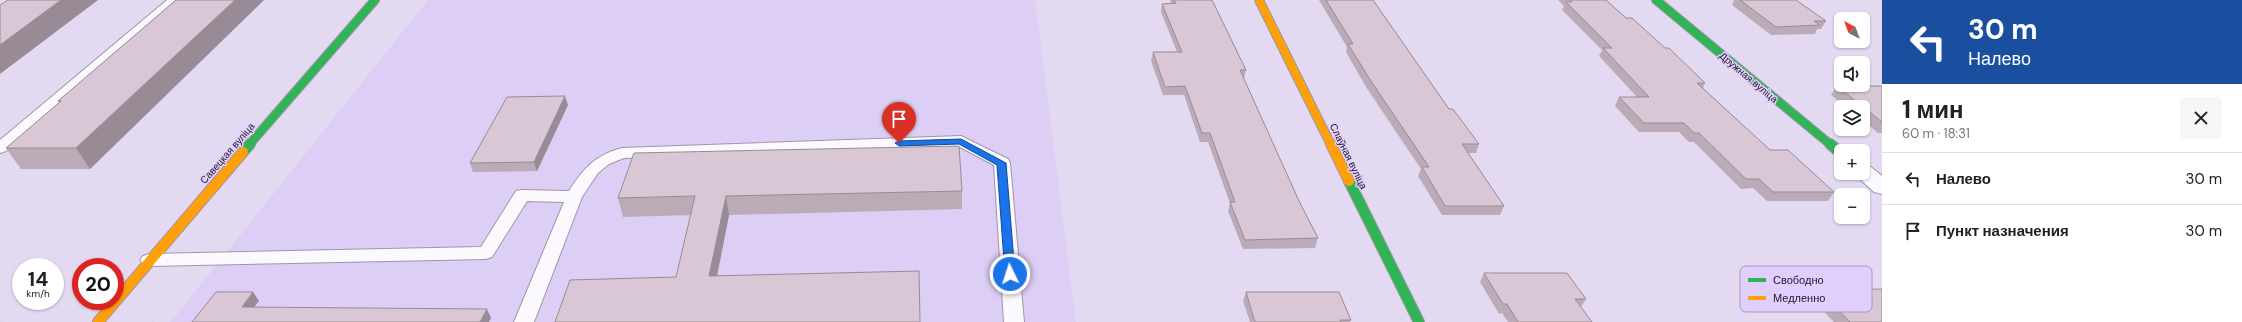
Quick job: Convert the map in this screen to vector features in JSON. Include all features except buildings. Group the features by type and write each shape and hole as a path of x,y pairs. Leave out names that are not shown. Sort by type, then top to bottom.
{"street":[{"name":"Савецкая вуліца","path":"98,322 149,260 375,0"},
{"name":"Слаўная вуліца","path":"1259,0 1419,322"},
{"name":"Дружная вуліца","path":"1656,0 1834,147"},
{"path":"1870,178 1882,188"}],"lane":[{"path":"0,148 175,0"},
{"path":"524,322 574,197 591,168 604,159 622,153 961,141 1002,163 1014,322"},
{"path":"149,260 486,253 522,196 574,197"}],"path":[{"path":"61,258 314,0"},
{"path":"152,322 206,258 414,0"},
{"path":"0,321 12,308"}],"shaded area":[{"path":"428,0 1035,0 1076,322 171,322"}],"traffic: fast":[{"path":"243,152 375,0"},
{"path":"1656,0 1834,147"},
{"path":"1349,181 1419,322"}],"traffic: slow":[{"path":"1259,0 1349,181"},
{"path":"98,322 243,152"}],"route":[{"path":"899,143 961,141 1002,163 1010,274"}]}
